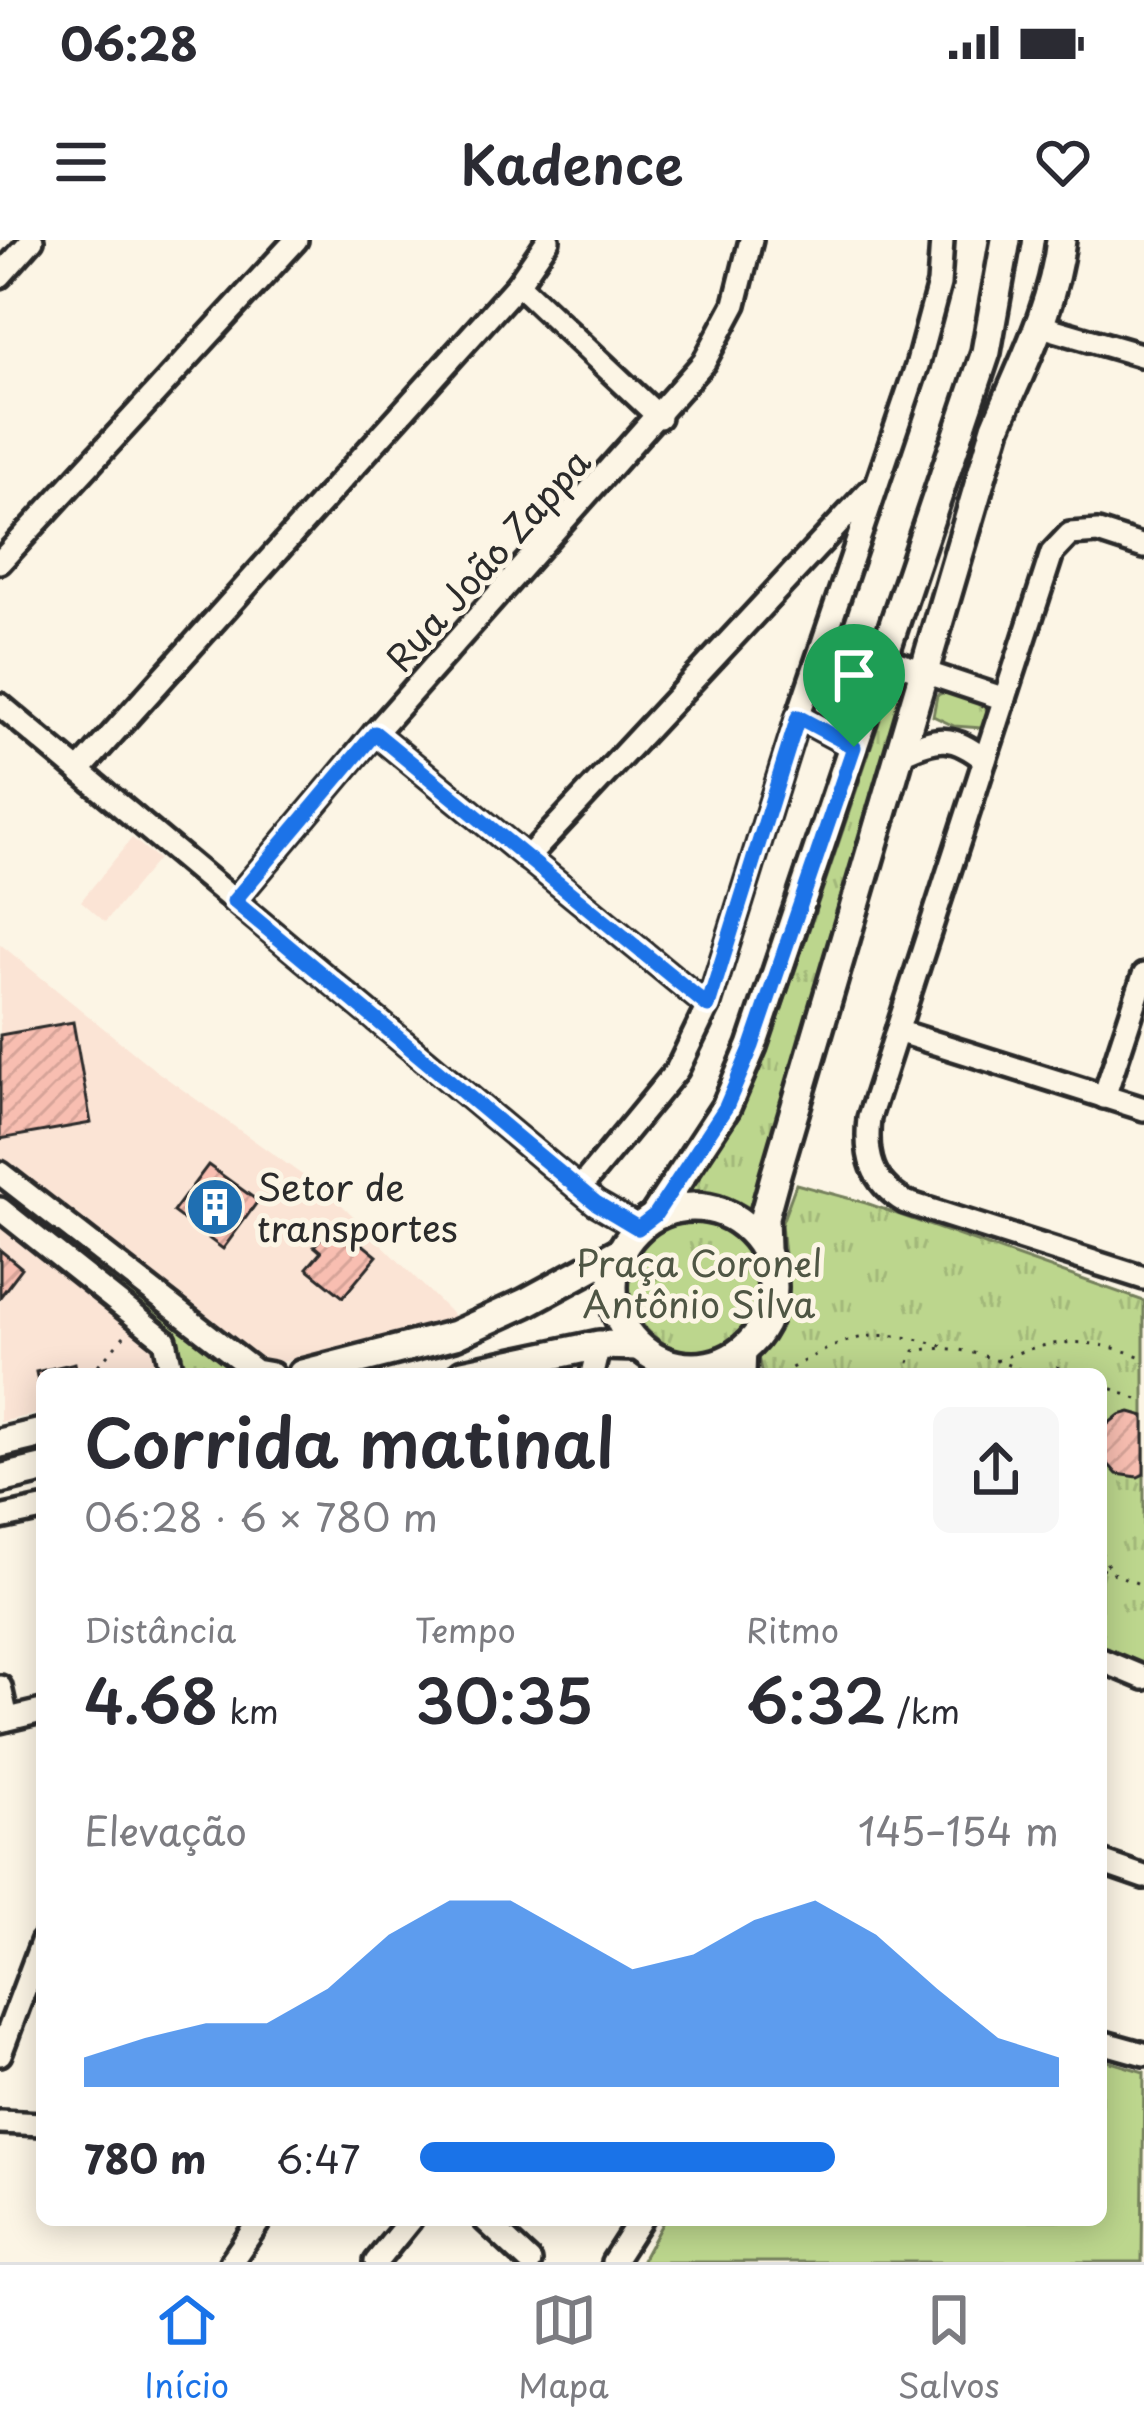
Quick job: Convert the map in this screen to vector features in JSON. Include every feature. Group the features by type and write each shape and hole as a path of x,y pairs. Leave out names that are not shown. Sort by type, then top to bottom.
{"main road":[{"path":"689,1368 663,1361 638,1346 622,1327 612,1284 634,1235 726,1107 752,1046 986,352 1006,240"},
{"path":"764,1250 764,1217 775,1177 996,427 1041,326 1055,285 1061,240"},
{"path":"326,1368 455,1335 525,1303 634,1235 693,1206 722,1212 747,1227 764,1250 772,1274 772,1299 745,1360 703,1368"},
{"path":"491,1368 599,1345 638,1346"},
{"path":"0,1442 36,1434"},
{"path":"0,1479 36,1470"}],"street":[{"path":"0,276 32,240"},
{"path":"0,562 296,240"},
{"path":"79,771 518,284 548,240"},
{"name":"Rua João Zappa","path":"234,901 375,733 704,362 735,304 752,240"},
{"path":"588,1196 677,1070 708,1006 798,717 917,366 939,284 942,248 924,240"},
{"path":"518,284 658,417"},
{"path":"1041,326 1144,356"},
{"path":"527,858 878,481"},
{"path":"1144,547 1098,532 1070,534 1052,553 869,1118 866,1148 873,1172 886,1190 905,1202 1144,1278"},
{"path":"885,659 1005,699"},
{"path":"0,705 634,1235"},
{"path":"798,717 854,747"},
{"path":"375,733 708,1006"},
{"path":"902,753 944,739 962,742 985,760"},
{"path":"1105,1097 1144,975"},
{"path":"897,1031 1144,1109"},
{"path":"0,1172 251,1368"},
{"path":"0,1209 165,1340 171,1368"},
{"path":"84,1276 106,1255"},
{"path":"593,1368 599,1345"},
{"path":"0,1519 36,1510"},
{"path":"1107,1663 1144,1678"},
{"path":"0,1687 4,1720 36,1713"},
{"path":"1107,1864 1144,1877"},
{"path":"0,2054 36,1958"},
{"path":"1107,2044 1144,2054"},
{"path":"0,2122 36,2124"},
{"path":"232,2262 256,2226"},
{"path":"376,2262 405,2226"},
{"path":"491,2226 530,2262"},
{"path":"613,2262 636,2226"}],"path":[{"path":"95,1368 139,1319"},
{"path":"792,1368 831,1346 868,1334 901,1333 1016,1368"},
{"path":"996,1360 1042,1343 1067,1341 1092,1342 1144,1358"},
{"path":"907,1368 914,1351 942,1346"},
{"path":"1107,1387 1144,1402"},
{"path":"1107,1564 1111,1572"},
{"path":"1107,1570 1144,1584"}],"shaded area":[{"path":"132,838 158,859 105,922 81,901"},
{"path":"0,944 155,1070 336,1199 456,1318 378,1343 248,1368 36,1368 36,1414 0,1422"}],"green space":[{"path":"899,678 909,685 755,1212 721,1195 684,1194 728,1127 762,1058 893,680"},
{"path":"945,692 985,702 988,720 982,728 954,726 933,716 937,695"},
{"path":"796,1184 866,1203 1144,1301 1144,1669 1107,1654 1107,1368 761,1368 758,1357 788,1293 781,1225"},
{"name":"Praça Coronel Antônio Silva","path":"698,1214 724,1219 747,1234 762,1257 767,1283 762,1309 747,1332 724,1347 698,1352 672,1347 649,1332 634,1309 629,1283 634,1257 649,1234 672,1219"},
{"path":"115,1267 234,1368 186,1368 178,1342 107,1275"},
{"path":"1107,2061 1144,2072 1142,2262 641,2262 661,2226 1107,2226"}],"building":[{"path":"73,1022 91,1123 0,1139 0,1035"},
{"name":"Setor de transportes","path":"208,1165 258,1201 223,1249 173,1212"},
{"path":"335,1222 377,1256 343,1297 307,1268 321,1252 314,1246"},
{"path":"0,1250 22,1268 0,1297"},
{"path":"1119,1415 1144,1416 1144,1474 1138,1477 1117,1474 1107,1463 1107,1425"}],"place":[{"name":"Setor de transportes","path":"215,1207"}],"route":[{"path":"798,717 854,747 752,1046 726,1107 655,1215 638,1228 596,1203 234,901 375,733 708,1006 798,717"}]}
